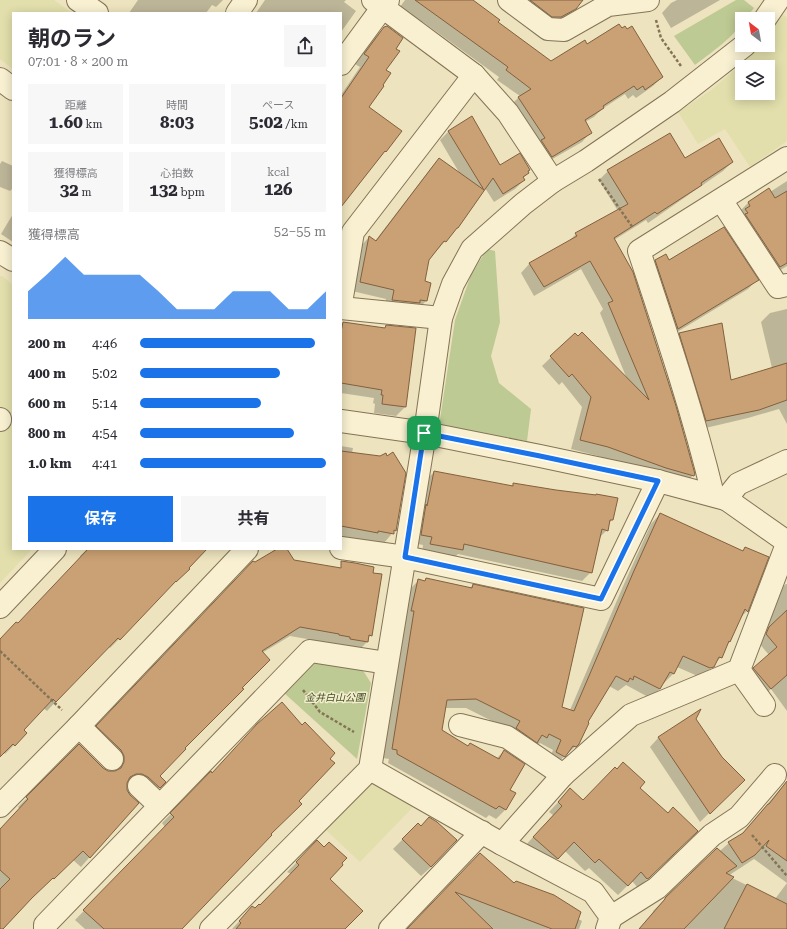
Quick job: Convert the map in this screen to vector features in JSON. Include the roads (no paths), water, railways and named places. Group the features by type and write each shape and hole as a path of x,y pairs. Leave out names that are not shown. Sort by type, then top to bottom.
{"street":[{"path":"78,0 96,12"},
{"path":"102,12 111,0"},
{"path":"238,12 246,0"},
{"path":"509,0 548,29 564,30 608,6 651,4"},
{"path":"770,12 778,0"},
{"path":"342,62 381,2 474,75 508,113 553,181"},
{"path":"211,929 370,769 405,557 441,318 453,284 472,249 523,204 553,181 590,166 672,102 690,80 735,51"},
{"path":"342,297 353,232 474,75"},
{"path":"0,79 12,88"},
{"path":"720,497 701,444 682,379 639,251 787,158"},
{"path":"721,200 778,287 787,284"},
{"path":"0,252 12,259"},
{"path":"342,308 441,318"},
{"path":"342,421 424,433 540,456 658,481 720,497 787,543 739,670 631,715 563,775 502,844"},
{"path":"720,497 738,484 787,460"},
{"path":"342,548 405,557 601,599 658,481"},
{"path":"0,607 54,550"},
{"path":"0,806 79,726 246,550"},
{"path":"45,929 45,925 310,651 387,663"},
{"path":"739,670 764,705"},
{"path":"460,725 506,737 563,775"},
{"path":"79,726 112,759"},
{"path":"370,769 502,844 593,892 609,923 657,888 712,835 742,822 775,775"},
{"path":"139,786 160,806"},
{"path":"390,929 482,832"}],"park label":[{"name":"金井白山公園","path":"335,697"}]}
